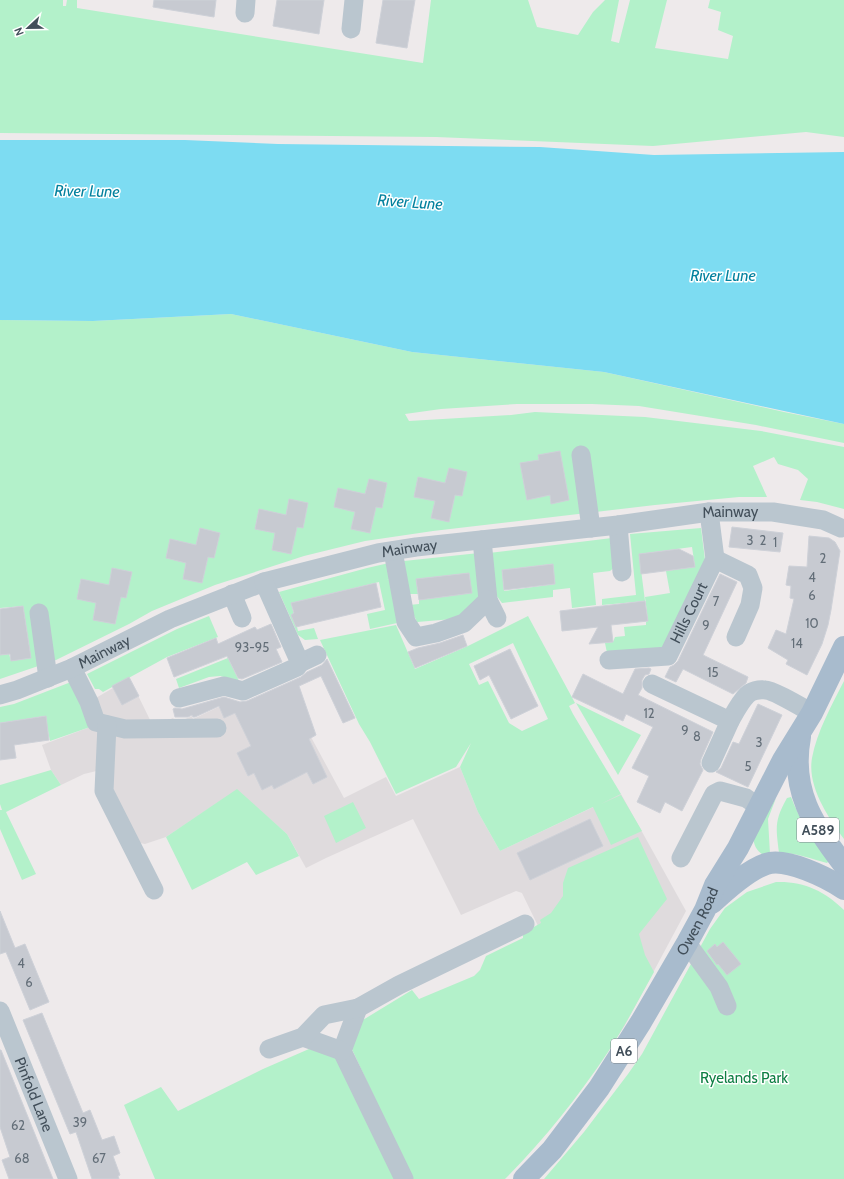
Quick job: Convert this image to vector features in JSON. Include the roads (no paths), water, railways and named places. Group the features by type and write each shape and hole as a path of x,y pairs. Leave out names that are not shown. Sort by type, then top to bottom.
{"main road":[{"name":"Owen Road","path":"524,1179 552,1150 599,1088 621,1055 687,943 705,910 715,885 738,848 783,760 812,713 844,647"},
{"name":"A589","path":"801,732 798,749 797,771 800,790 816,826 844,865"},
{"path":"738,848 767,864"},
{"path":"705,910 738,880 767,864 776,863 801,868 823,877 844,889"}],"street":[{"path":"351,29 354,0"},
{"path":"581,455 591,528"},
{"path":"709,512 715,560 748,575 753,588 750,604 736,637"},
{"name":"Mainway","path":"0,695 17,690 72,668 168,620 264,582 393,551 416,547 618,525 709,512 773,512 823,520 841,528"},
{"path":"618,525 622,572"},
{"path":"482,540 488,600 497,618"},
{"path":"393,551 406,622 416,637 436,633 464,623 488,600"},
{"name":"Hills Court","path":"609,660 668,656 715,560"},
{"path":"179,698 224,686 243,690 296,667 308,659 264,582"},
{"path":"232,594 242,618"},
{"path":"39,612 48,678"},
{"path":"72,668 89,702 96,722 125,729 217,728"},
{"path":"652,684 730,721"},
{"path":"712,763 738,706 748,694 755,690 766,690 799,705 812,713"},
{"path":"107,725 104,791 154,890"},
{"path":"681,858 714,794 720,791 746,798 759,807"},
{"path":"269,1049 303,1037 324,1015 358,1008 399,985 525,924"},
{"path":"687,943 719,987 727,1006"},
{"path":"342,1051 358,1008"},
{"name":"Pinfold Lane","path":"0,1011 68,1179"},
{"path":"303,1037 342,1051 404,1179"}],"water":[{"name":"River Lune","path":"0,140 185,140 278,144 540,147 654,155 844,152 844,424 604,372 412,352 231,314 93,321 0,320"}],"park label":[{"name":"Ryelands Park","path":"744,1078"}]}
